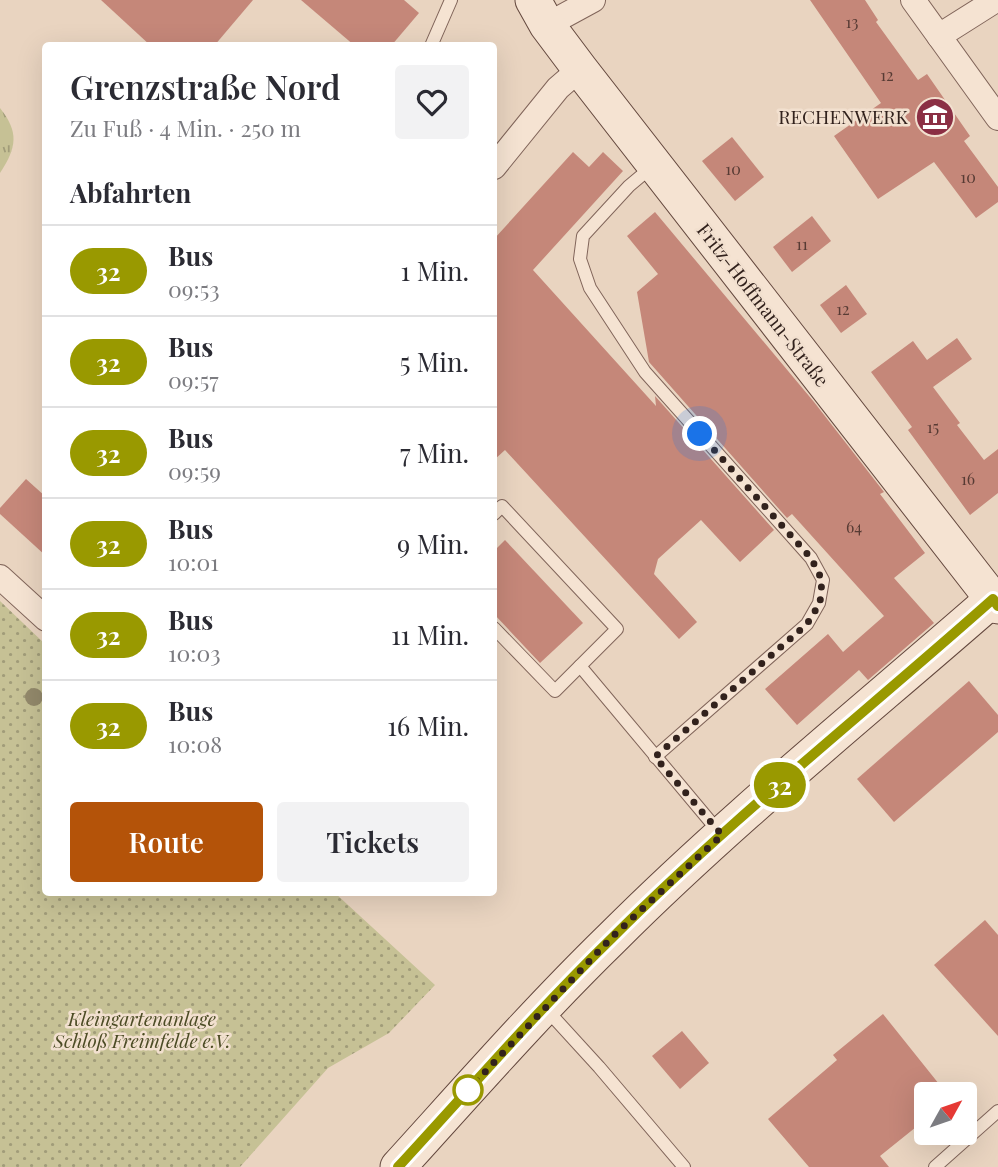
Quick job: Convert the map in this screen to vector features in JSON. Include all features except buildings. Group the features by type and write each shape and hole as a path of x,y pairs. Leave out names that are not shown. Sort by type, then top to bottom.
{"street":[{"path":"540,13 593,0"},
{"path":"913,0 998,118"},
{"path":"939,36 996,0"},
{"name":"Fritz-Hoffmann-Straße","path":"540,13 654,165 995,603"},
{"path":"497,163 558,88 580,69"},
{"path":"0,577 42,615"},
{"path":"398,1167 544,1007 612,937 722,835 995,603"}],"lane":[{"path":"433,42 450,0"},
{"path":"654,165 629,186 583,236 580,259 590,288 645,372 811,558 822,580 820,603 807,624 655,757"},
{"path":"497,511 502,506 617,629 555,691 497,631"},
{"path":"580,666 722,835"},
{"path":"544,1007 684,1167"},
{"path":"935,1167 998,1111"}],"green space":[{"path":"0,108 13,132 13,140 10,155 0,173"},
{"name":"Kleingartenanlage Schloß Freimfelde e.V.","path":"0,601 42,641 42,896 338,896 435,985 389,1033 328,1068 240,1167 0,1167"}],"bus line":[{"name":"32","path":"398,1167 612,937 716,839 993,599 998,606"}],"place":[{"name":"RECHENWERK","path":"935,117"}],"route":[{"path":"468,1090 612,937 722,835 655,757 807,624 820,603 822,580 811,558 700,434"}]}
